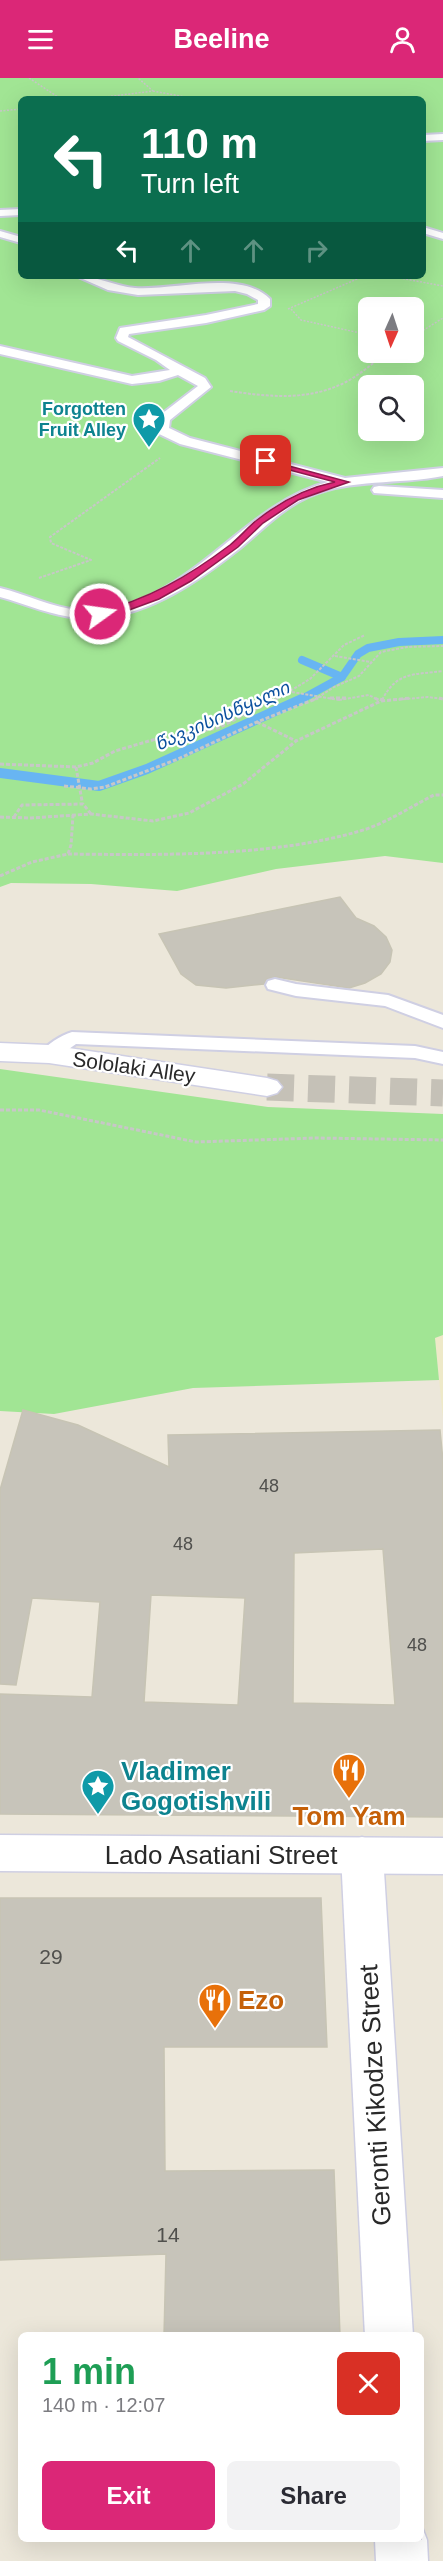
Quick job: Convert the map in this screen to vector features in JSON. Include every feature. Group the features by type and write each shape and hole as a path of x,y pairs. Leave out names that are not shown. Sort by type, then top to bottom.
{"street":[{"name":"Sololaki Alley","path":"0,1052 49,1054 267,1087"},
{"name":"Lado Asatiani Street","path":"0,1853 443,1856"},
{"name":"Geronti Kikodze Street","path":"362,1856 389,2332"},
{"path":"401,2542 402,2561"}],"lane":[{"path":"426,138 443,137"},
{"path":"0,213 18,212"},
{"path":"426,231 443,236"},
{"path":"0,234 18,239"},
{"path":"91,279 123,290 233,288 258,294 264,299 264,306 206,319 124,331 122,338 201,381 205,387 164,418 162,430 185,441 383,491 443,494"},
{"path":"0,350 132,380 159,377 179,371"},
{"path":"0,592 79,614 118,611 156,597 188,579 235,545 260,522 295,498 322,487 345,482 424,476 443,472"},
{"path":"275,985 296,990 388,1001 443,1022"},
{"path":"49,1054 72,1038 415,1052 443,1058"}],"path":[{"path":"29,78 56,96"},
{"path":"138,78 153,91"},
{"path":"114,96 153,91 180,96"},
{"path":"0,111 18,109"},
{"path":"264,306 291,309 357,279"},
{"path":"405,279 443,286"},
{"path":"291,309 302,320 358,333"},
{"path":"424,330 443,318"},
{"path":"205,387 266,396 299,396 345,382 372,363"},
{"path":"37,579 91,560 51,543 50,537 111,491 185,441"},
{"path":"0,764 76,767 93,763 115,751 136,745 218,728 291,692 344,645 365,635"},
{"path":"64,786 92,789 105,787 178,759 257,722 319,698 333,687 359,676 381,652 407,646 443,646"},
{"path":"334,656 371,662"},
{"path":"381,701 390,684 406,676 443,671"},
{"path":"291,692 339,700 369,695 381,701"},
{"path":"0,817 91,814 153,821 189,813 243,784 296,741 381,701 428,697 443,699"},
{"path":"257,722 296,741"},
{"path":"76,767 82,803 91,814"},
{"path":"0,876 27,863 68,854 143,855 237,851 317,841 362,831 434,795 443,795"},
{"path":"14,817 22,805 82,803"},
{"path":"68,854 72,846 73,815"},
{"path":"0,1110 39,1110 196,1142 316,1138 443,1140"}],"shaded area":[{"path":"443,1335 443,1419 435,1338"}],"green space":[{"path":"0,78 443,78 443,863 385,856 276,869 177,891 91,884 11,883 0,887"},
{"path":"0,1069 268,1107 443,1114 443,1335 435,1338 439,1380 193,1388 54,1414 0,1411"}],"building":[{"path":"340,897 356,918 374,926 386,937 392,950 390,962 381,974 365,983 349,988 276,977 267,979 264,984 226,988 196,985 181,974 159,934"},
{"path":"23,1410 78,1425 169,1467 168,1435 440,1430 443,1461 443,1817 0,1814 0,1694 92,1697 100,1602 32,1598 16,1685 0,1684 0,1490","holes":["383,1549 395,1705 293,1703 294,1553","151,1595 245,1598 238,1705 144,1702"]},
{"path":"0,1898 321,1898 327,2047 164,2047 165,2171 334,2170 340,2332 164,2332 166,2254 0,2260"}],"waterway":[{"name":"წავკისისწყალი","path":"342,677 358,654 368,648 399,642 443,640"},
{"path":"302,660 342,677"},
{"name":"წავკისისწყალი","path":"302,699 342,677"},
{"name":"წავკისისწყალი","path":"0,773 99,786 147,769 302,699"}],"tunnel":[{"path":"267,1087 443,1093"}],"place":[{"name":"Forgotten Fruit Alley","path":"149,448"},
{"name":"Tom Yam","path":"349,1799"},
{"name":"Vladimer Gogotishvili","path":"98,1815"},
{"name":"Ezo","path":"215,2029"}],"route":[{"path":"100,614 118,611 156,597 188,579 235,545 260,522 295,498 322,487 345,482 266,461"}]}
